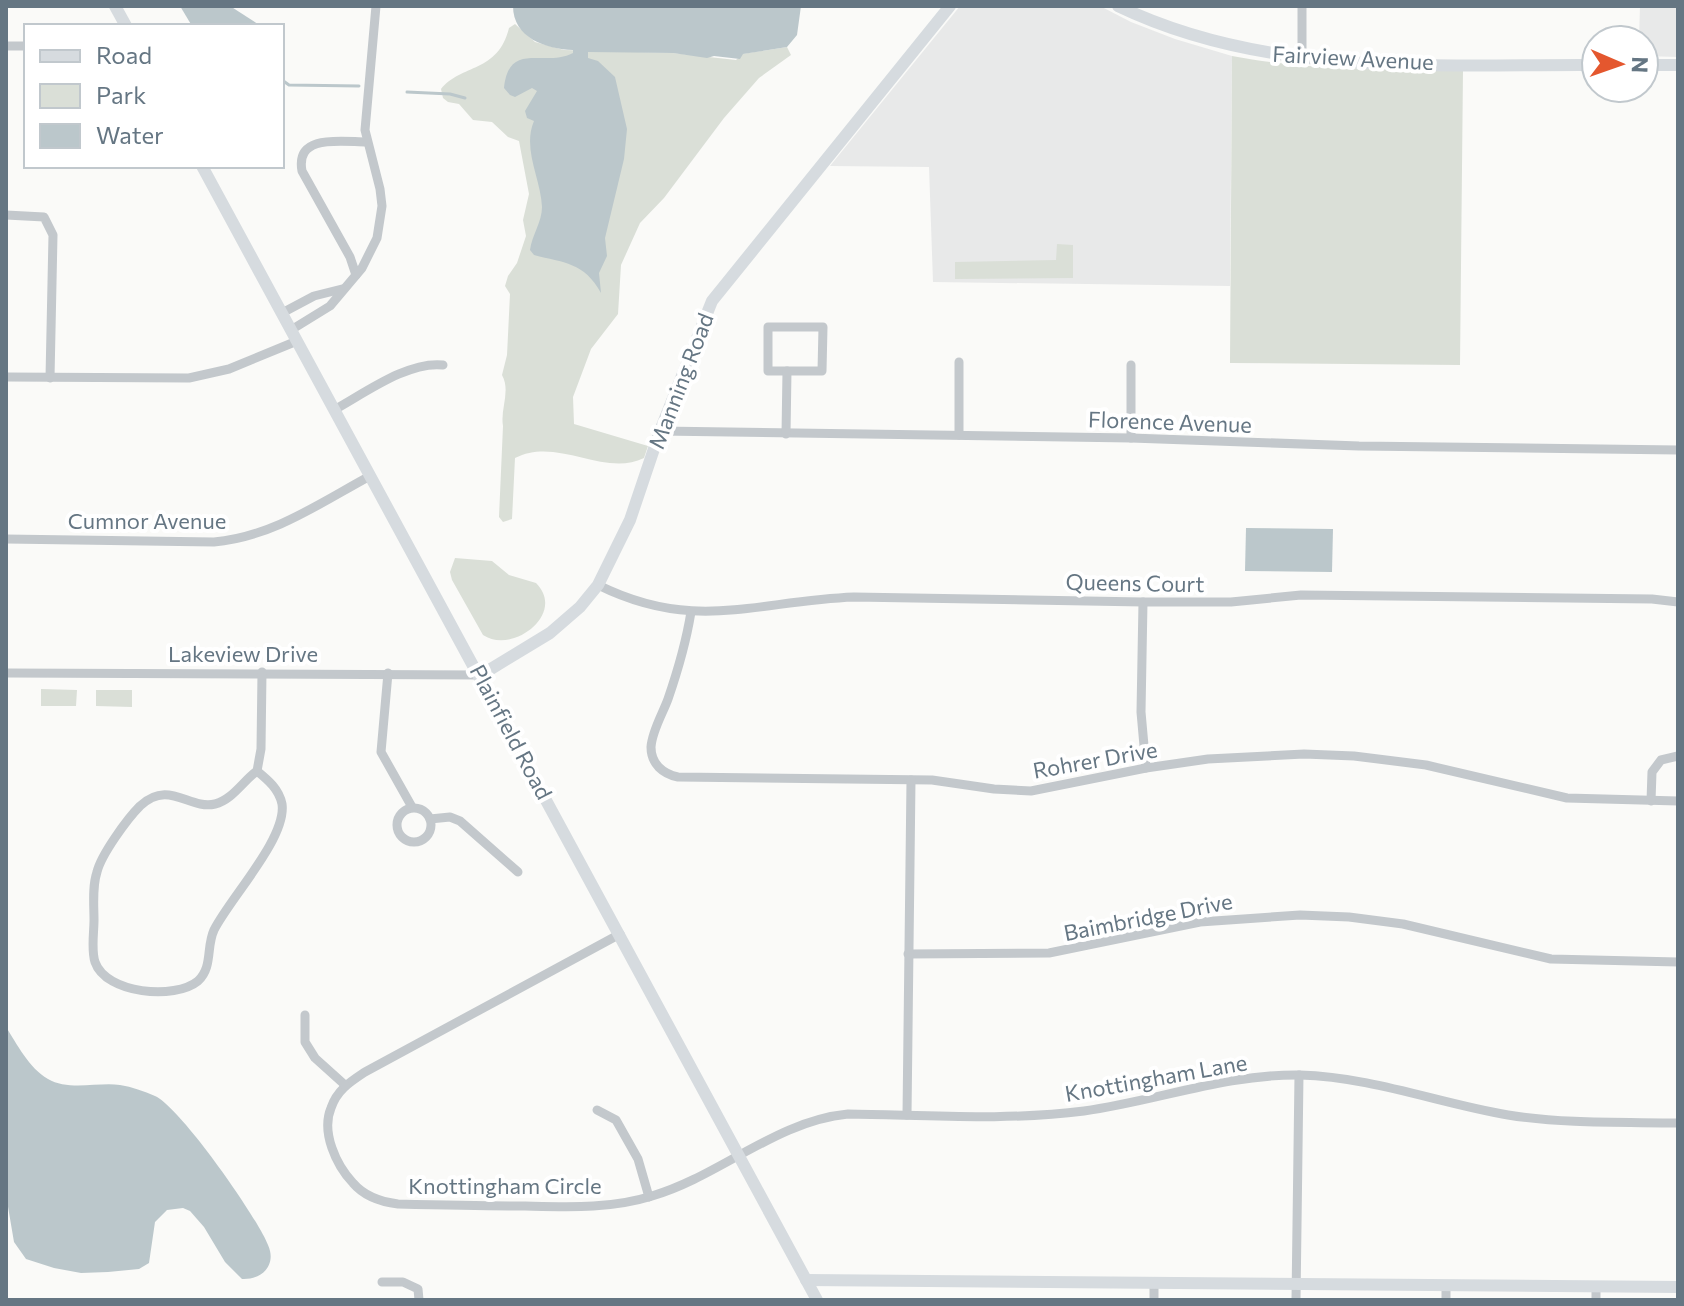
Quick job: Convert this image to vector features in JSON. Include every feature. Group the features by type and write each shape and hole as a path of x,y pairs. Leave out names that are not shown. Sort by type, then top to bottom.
{"street":[{"path":"115,6 125,24"},
{"path":"6,377 189,378 239,366 294,335 330,306 371,254 381,222 380,189 367,142 366,118 376,6"},
{"name":"Manning Road","path":"481,675 550,633 580,607 598,585 630,520 660,431 712,301 950,6"},
{"name":"Fairview Avenue","path":"1118,6 1206,40 1302,59 1368,63 1580,65"},
{"path":"1302,6 1302,59"},
{"path":"356,275 350,257 302,171 301,159 307,147 317,143 367,142"},
{"name":"Plainfield Road","path":"203,168 481,675 817,1300"},
{"path":"6,215 44,217 53,235 50,378"},
{"path":"282,313 314,296 342,289"},
{"path":"768,327 823,327 822,371 787,371 768,371 768,327"},
{"path":"959,362 959,435"},
{"path":"334,410 411,369 429,363 443,365"},
{"path":"1131,365 1131,438"},
{"path":"786,434 787,371"},
{"name":"Florence Avenue","path":"660,431 1678,450"},
{"name":"Cumnor Avenue","path":"6,539 214,542 244,538 289,521 370,476"},
{"name":"Queens Court","path":"598,585 638,602 691,612 760,609 803,600 854,597 1231,602 1301,595 1652,599 1678,602"},
{"path":"1143,602 1141,712 1146,768"},
{"name":"Rohrer Drive","path":"691,612 682,660 651,744 654,761 663,772 678,777 911,780 1031,791 1146,768 1258,755 1354,756 1448,769 1567,798 1678,801"},
{"path":"257,771 279,795 281,823 214,930 202,976 186,988 169,992 113,982 95,963 94,951 96,877 105,854 139,807 151,799 172,795 215,804 229,797 257,771 261,749 262,672"},
{"name":"Lakeview Drive","path":"6,673 481,675"},
{"path":"388,673 381,752 412,807"},
{"path":"1651,801 1652,772 1661,760 1678,756"},
{"path":"907,1115 911,780"},
{"path":"412,807 423,810 430,819 430,831 424,839 413,842 403,838 397,829 398,818 412,807"},
{"path":"430,819 450,817 460,821 518,872"},
{"name":"Baimbridge Drive","path":"908,954 1049,953 1200,922 1300,915 1403,924 1551,959 1678,962"},
{"path":"305,1015 305,1042 315,1058 345,1085 620,934"},
{"path":"1296,1300 1299,1075"},
{"name":"Knottingham Lane","path":"740,1156 798,1126 848,1114 1020,1116 1064,1113 1109,1107 1212,1083 1299,1075 1384,1084 1484,1110 1531,1118 1575,1122 1678,1123"},
{"name":"Knottingham Circle","path":"345,1085 329,1114 329,1139 353,1184 380,1201 398,1204 578,1207 613,1204 649,1197 697,1179 740,1156"},
{"path":"597,1110 616,1120 638,1159 649,1197"},
{"path":"806,1280 1446,1286 1601,1294 1678,1287"},
{"path":"382,1282 403,1282 418,1289 419,1300"},
{"path":"1154,1283 1154,1300"},
{"path":"1446,1286 1446,1300"}],"shaded area":[{"path":"960,6 1100,6 1175,39 1232,56 1230,286 933,282 929,167 830,166"},
{"path":"1640,6 1678,6 1678,57 1660,56 1660,24 1639,24"}],"green space":[{"path":"515,24 535,42 564,50 673,53 736,60 742,54 787,47 791,55 759,78 724,118 664,198 640,223 621,265 618,314 591,349 573,397 574,424 648,446 644,458 629,463 613,463 548,452 515,458 512,519 503,522 499,517 505,394 502,375 507,355 510,294 505,286 526,236 523,220 529,194 519,141 508,137 492,122 473,120 459,104 443,98 441,89 449,81 497,53 509,28"},
{"path":"1232,56 1319,67 1463,70 1460,365 1230,363"},
{"path":"1057,244 1073,245 1073,278 955,279 955,262 1056,260"},
{"path":"455,558 492,561 509,575 536,583 544,595 545,607 532,628 508,640 495,640 483,635 452,580 450,572"},
{"path":"41,689 77,690 76,706 41,706"},
{"path":"96,690 132,690 132,707 96,706"}],"water":[{"path":"180,6 230,6 258,24 191,24"},
{"path":"513,6 801,6 797,35 787,47 743,54 740,59 673,53 588,52 588,58 598,61 615,77 627,129 624,159 605,238 607,256 599,273 601,293 580,269 534,255 530,250 542,207 531,153 534,121 527,118 525,111 537,91 532,88 515,97 510,95 504,88 507,73 520,60 562,57 573,53 573,50 533,40 519,26"},
{"path":"1246,528 1333,529 1332,572 1245,571"},
{"path":"6,1027 29,1062 56,1083 124,1086 155,1096 167,1105 217,1164 261,1231 271,1259 266,1270 256,1277 242,1279 225,1262 204,1227 190,1211 183,1208 167,1210 155,1222 149,1263 139,1269 81,1273 26,1259 14,1242 6,1195"}],"waterway":[{"path":"284,81 289,85 359,86"},
{"path":"407,92 450,94 465,98"}]}
